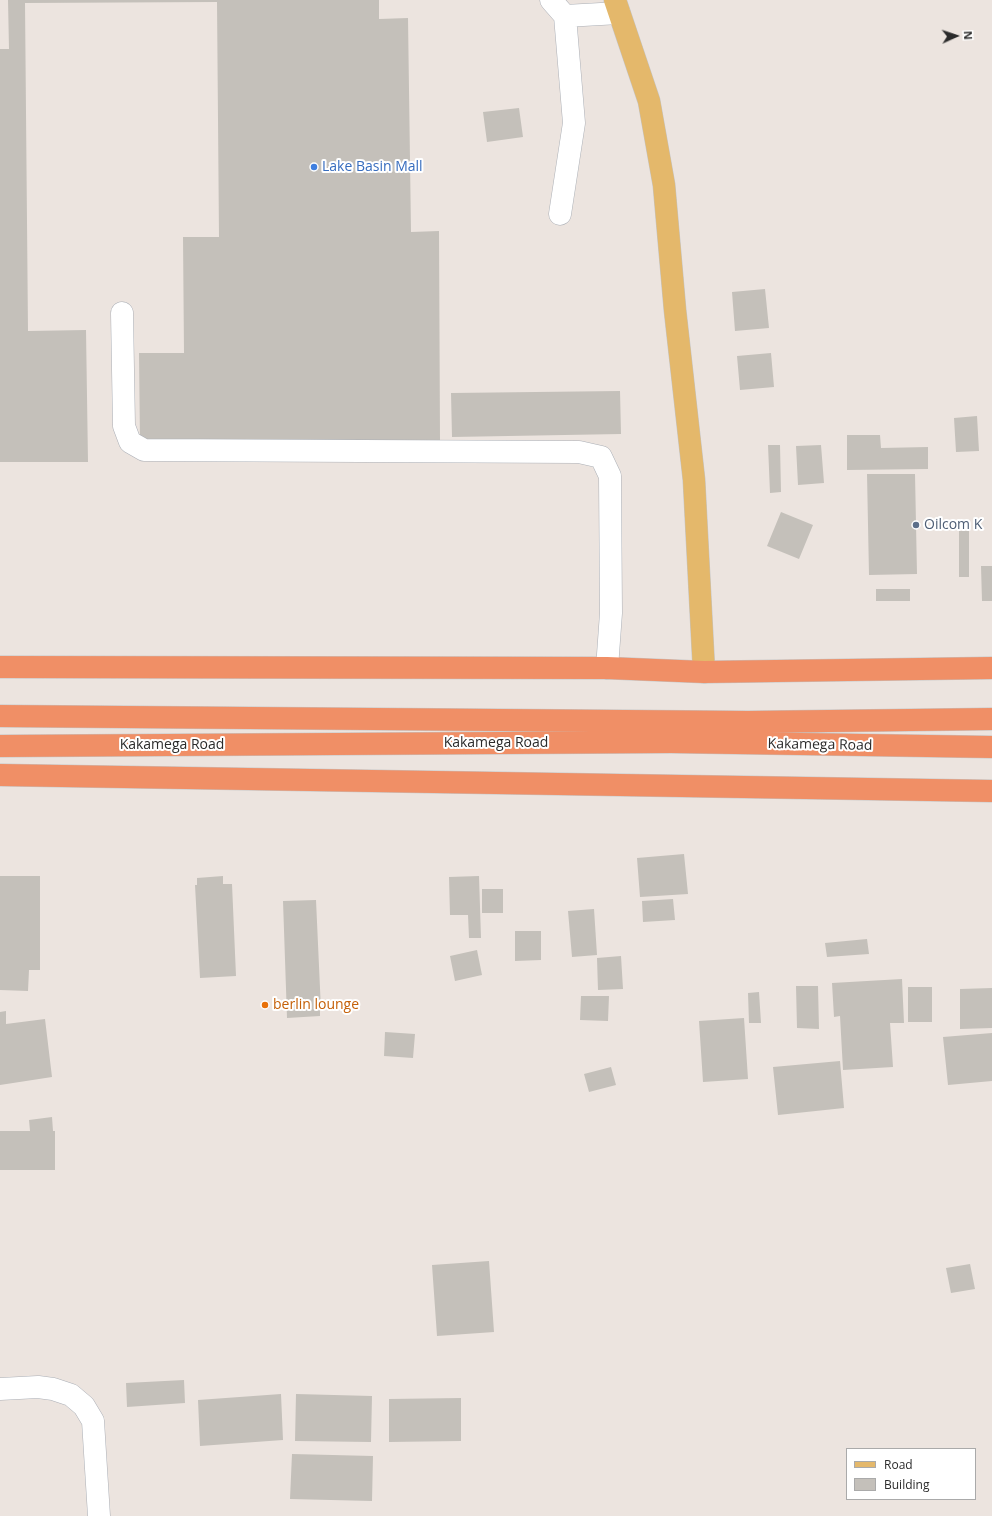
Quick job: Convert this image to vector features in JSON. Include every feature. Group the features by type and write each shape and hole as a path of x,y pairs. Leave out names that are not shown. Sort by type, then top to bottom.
{"highway":[{"path":"0,667 607,668 704,672 992,668"},
{"name":"Kakamega Road","path":"0,716 740,722 992,719"},
{"name":"Kakamega Road","path":"0,746 671,742 992,747"},
{"path":"0,775 992,791"}],"main road":[{"path":"617,7 649,101 664,185 675,310 694,480 704,672"}],"street":[{"path":"551,0 565,16 574,123 560,214"},
{"path":"565,16 617,7"},
{"path":"122,313 124,426 130,442 144,450 579,452 601,457 610,476 611,613 607,668"},
{"path":"0,1389 38,1387 53,1389 71,1395 84,1406 93,1421 99,1516"}],"building":[{"name":"Lake Basin Mall","path":"8,0 379,0 379,19 408,18 411,232 439,231 440,440 140,443 139,353 184,353 183,237 219,237 217,2 25,3 28,331 86,330 88,462 0,462 0,49 9,49"},
{"path":"519,108 523,137 487,142 483,112"},
{"path":"765,289 769,328 735,331 732,292"},
{"path":"771,353 774,387 740,390 737,356"},
{"path":"620,391 621,434 452,437 451,393"},
{"path":"977,416 979,451 956,452 954,418"},
{"path":"847,435 880,435 881,448 928,447 928,469 847,470"},
{"path":"768,445 780,445 781,492 770,493"},
{"path":"821,445 824,483 798,485 796,446"},
{"path":"867,474 915,474 917,574 869,575"},
{"path":"781,512 813,525 799,559 767,546"},
{"path":"959,531 969,531 969,577 959,577"},
{"path":"981,566 992,566 992,601 982,601"},
{"path":"876,589 910,589 910,601 876,601"},
{"path":"684,854 688,894 640,897 637,858"},
{"path":"0,876 40,876 40,970 29,970 28,991 0,990"},
{"path":"223,876 223,884 232,884 236,976 200,978 195,885 197,885 197,878"},
{"path":"479,876 481,938 469,938 468,915 450,915 449,877"},
{"path":"482,889 503,889 503,913 482,913"},
{"path":"673,899 675,920 643,922 642,901"},
{"path":"316,900 321,1010 320,1016 287,1018 283,901"},
{"path":"594,909 597,955 572,957 568,911"},
{"path":"515,931 541,931 541,960 515,961"},
{"path":"867,939 869,954 827,957 825,943"},
{"path":"477,950 482,975 455,981 450,956"},
{"path":"621,956 623,989 598,990 597,958"},
{"path":"902,979 904,1023 890,1023 893,1067 843,1070 840,1016 834,1017 832,983"},
{"path":"796,986 818,986 819,1029 797,1028"},
{"path":"908,987 932,987 932,1022 908,1022"},
{"path":"992,988 992,1028 960,1029 960,989"},
{"path":"759,992 761,1023 749,1023 748,993"},
{"path":"581,996 609,996 608,1021 580,1020"},
{"path":"6,1011 6,1024 45,1019 52,1077 0,1085 0,1012"},
{"path":"744,1018 748,1079 703,1082 699,1021"},
{"path":"385,1032 415,1034 413,1058 384,1056"},
{"path":"992,1033 992,1081 948,1085 943,1037"},
{"path":"840,1061 844,1108 778,1115 773,1067"},
{"path":"611,1067 616,1085 589,1092 584,1074"},
{"path":"52,1117 53,1131 55,1131 55,1170 0,1170 0,1131 30,1131 29,1120"},
{"path":"489,1261 494,1332 437,1336 432,1265"},
{"path":"970,1264 975,1289 951,1293 946,1268"},
{"path":"184,1380 185,1403 127,1407 126,1383"},
{"path":"281,1394 283,1440 200,1446 198,1400"},
{"path":"296,1394 372,1396 371,1442 295,1441"},
{"path":"461,1398 461,1441 389,1442 389,1399"},
{"path":"292,1454 373,1456 372,1501 290,1499"}],"place":[{"name":"Lake Basin Mall","path":"314,167"},
{"name":"Oilcom K","path":"916,525"},
{"name":"berlin lounge","path":"265,1005"}]}
